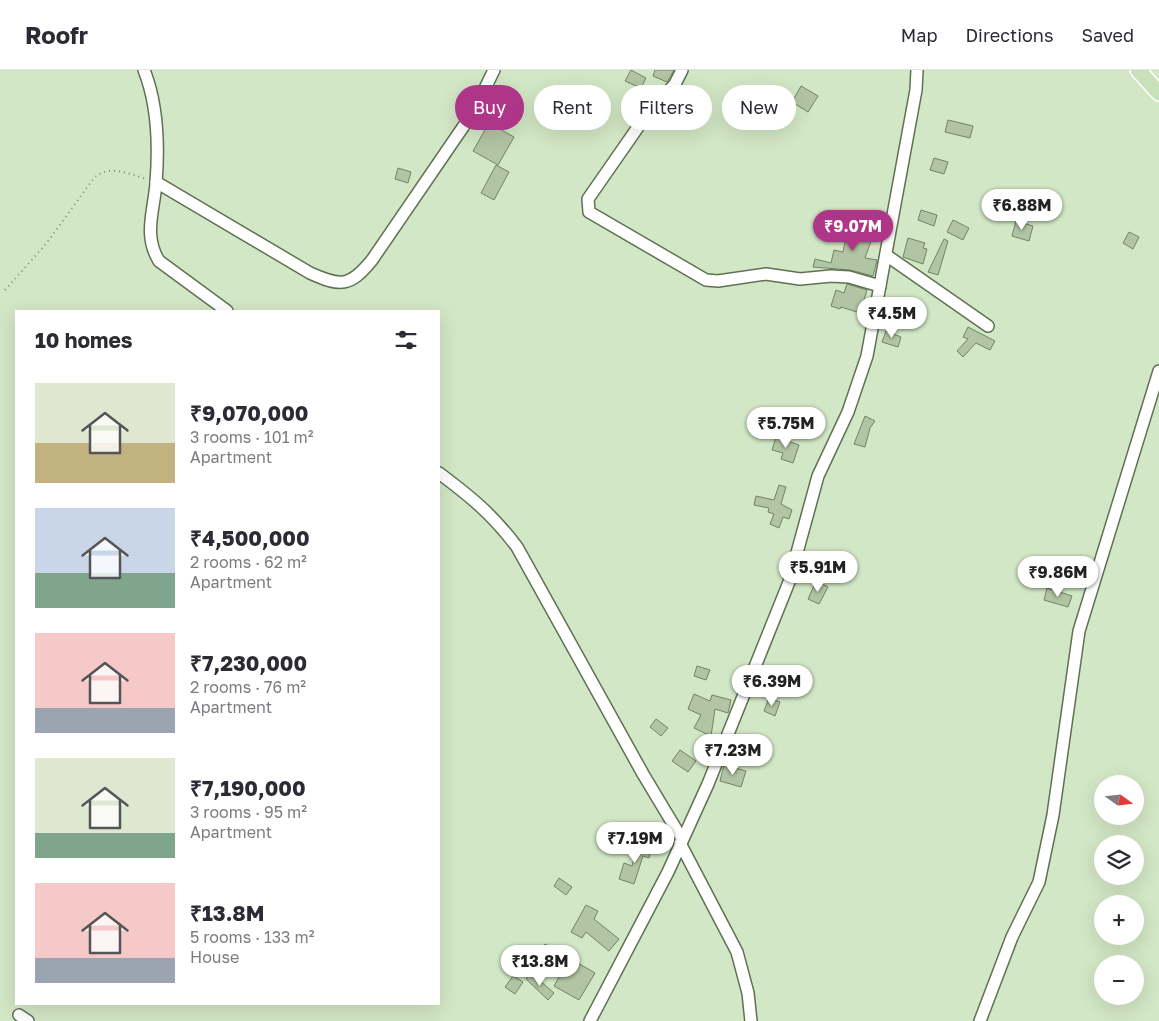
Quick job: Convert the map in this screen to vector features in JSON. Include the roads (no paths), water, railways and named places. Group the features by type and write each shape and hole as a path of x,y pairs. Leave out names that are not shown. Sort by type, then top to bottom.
{"main road":[{"path":"1138,70 1159,93"}],"street":[{"path":"144,70 153,92 156,110 151,181 150,229 152,249 159,261 226,310"},
{"path":"151,181 310,273 336,283 347,283 360,275 474,112 494,70"},
{"path":"682,70 675,84 645,117 588,199 589,212 706,280 718,281 766,274 800,279 831,276 849,277 880,286"},
{"path":"590,1021 630,948 708,784 789,582 818,476 848,412 867,356 916,90 917,70"},
{"path":"886,255 988,326"},
{"path":"980,1021 1012,938 1039,882 1053,815 1079,631 1159,371"},
{"path":"440,474 479,503 500,525 516,548 681,841 737,952 748,993 751,1021"}]}
